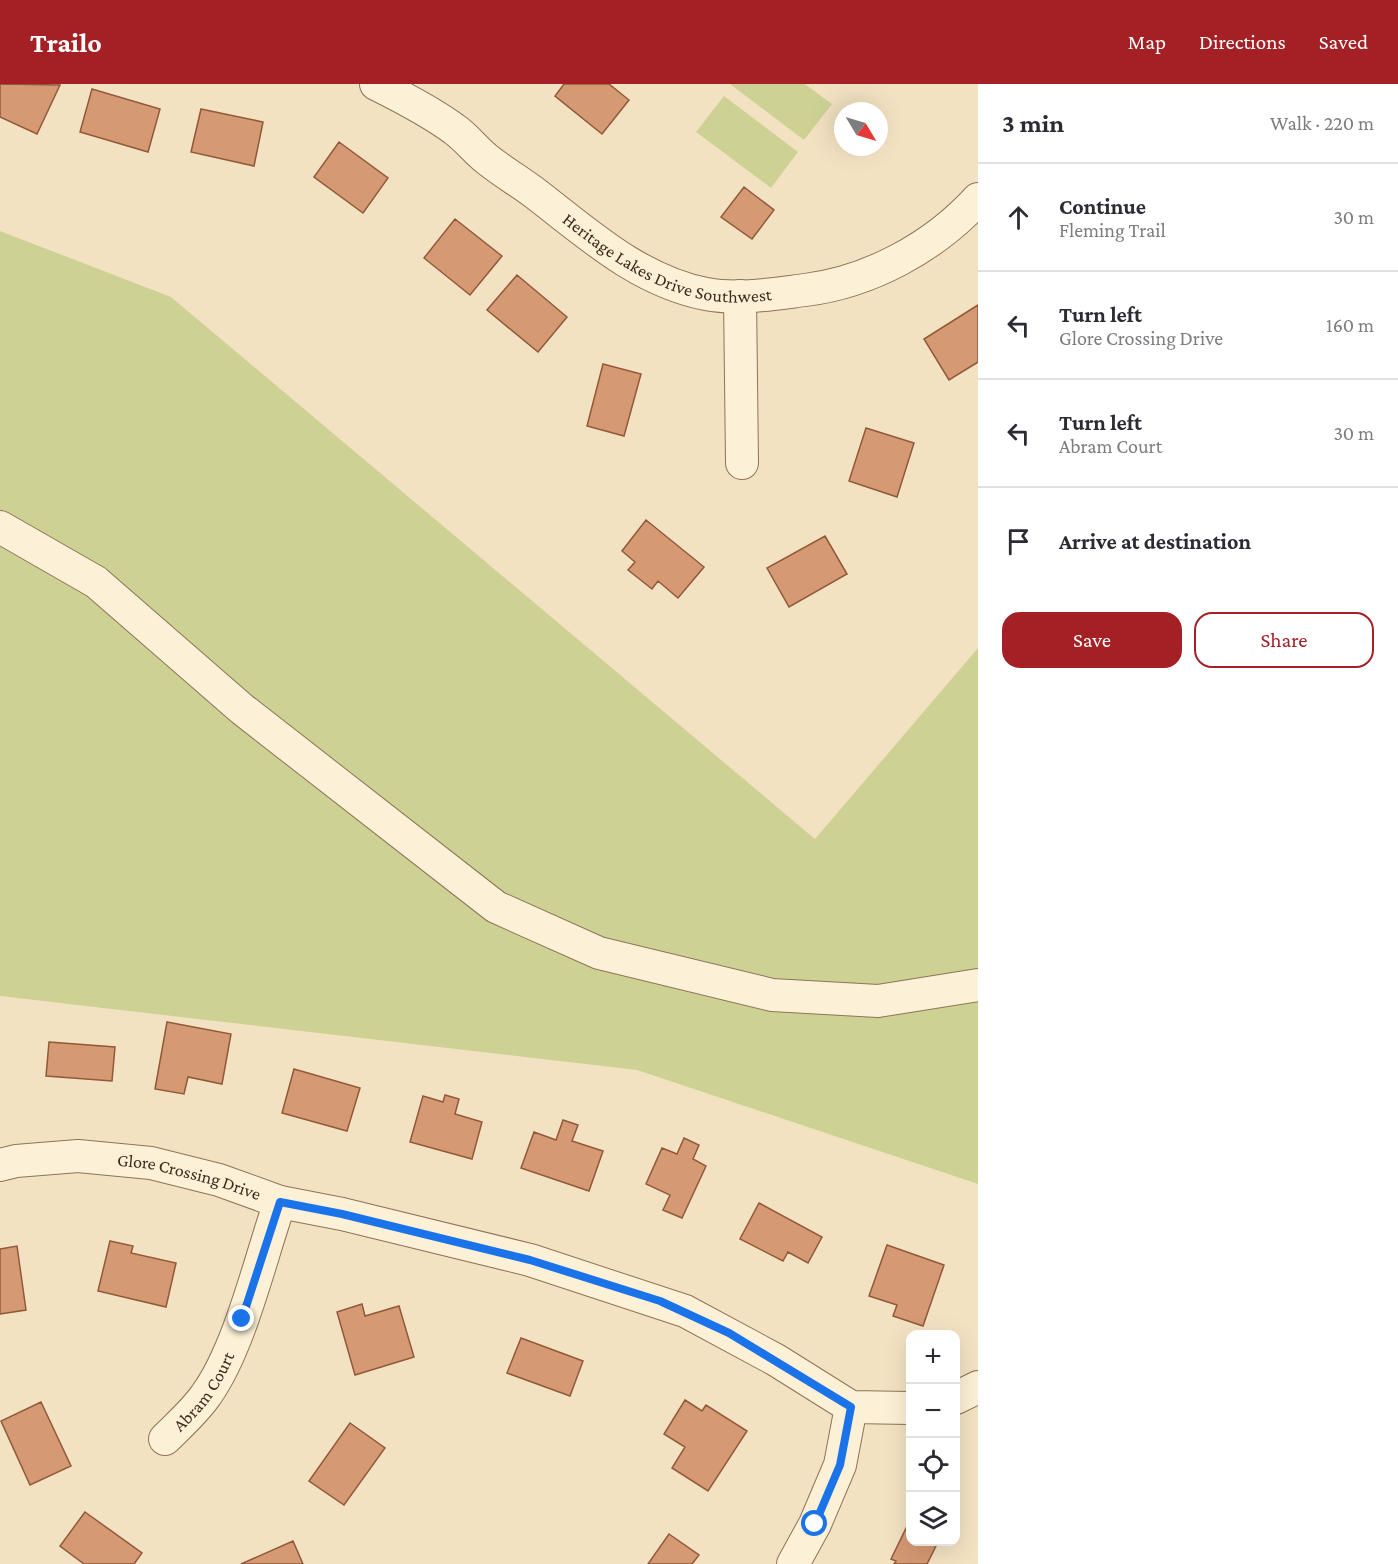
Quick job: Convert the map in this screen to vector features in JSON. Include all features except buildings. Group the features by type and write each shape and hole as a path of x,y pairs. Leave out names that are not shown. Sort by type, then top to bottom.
{"street":[{"name":"Heritage Lakes Drive Southwest","path":"376,84 455,130 487,159 606,248 645,272 678,286 708,294 740,296 829,287 875,272 912,253 961,218 978,199"},
{"path":"740,296 742,463"},
{"path":"0,527 96,582 242,709 496,907 599,953 772,995 878,1001 978,986"},
{"name":"Glore Crossing Drive","path":"0,1165 16,1161 78,1156 152,1163 219,1180 280,1202 342,1214 530,1260 660,1301 738,1338 851,1407 887,1410 906,1408"},
{"name":"Abram Court","path":"165,1439 206,1395 225,1360 242,1319 280,1202"},
{"path":"960,1396 978,1387"},
{"path":"793,1564 815,1524 840,1465 851,1407"}],"green space":[{"path":"730,84 805,84 832,104 804,140"},
{"path":"724,96 798,152 771,188 696,132"},
{"path":"0,231 171,297 815,839 978,648 978,1184 637,1070 0,996"}],"route":[{"path":"242,1319 280,1202 342,1214 530,1260 660,1301 729,1333 851,1407 840,1465 815,1524"}]}
